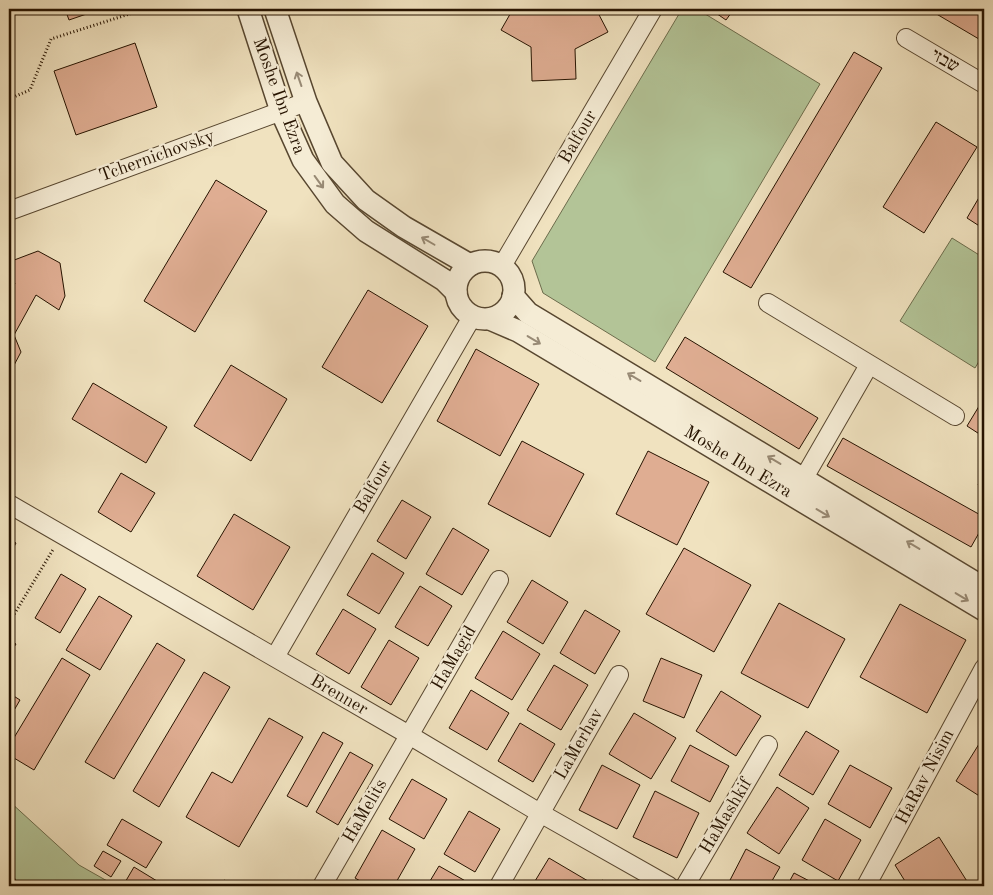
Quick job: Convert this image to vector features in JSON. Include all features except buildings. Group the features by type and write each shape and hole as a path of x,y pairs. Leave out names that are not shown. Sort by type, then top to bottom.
{"street":[{"name":"Moshe Ibn Ezra","path":"248,9 281,111 303,160 335,204 366,231 444,280 456,292 461,306 481,318 518,331 984,588"},
{"name":"Moshe Ibn Ezra","path":"275,9 306,102 332,163 366,200 404,227 470,265"},
{"name":"Balfour","path":"502,266 653,9"},
{"name":"שבזי","path":"906,38 984,84"},
{"name":"Tchernichovsky","path":"9,211 306,102"},
{"path":"456,292 459,277 470,265 486,261 502,266"},
{"name":"Moshe Ibn Ezra","path":"502,266 512,279 513,296 528,313 799,486 984,610"},
{"path":"481,318 505,311 511,304 513,296"},
{"path":"768,303 955,416"},
{"name":"Balfour","path":"274,658 481,318"},
{"path":"799,486 869,365"},
{"name":"Brenner","path":"9,504 669,886"},
{"name":"HaMagid","path":"409,735 499,580"},
{"name":"HaRav Nisim","path":"866,886 984,668"},
{"name":"LaMerhav","path":"498,886 619,675"},
{"name":"HaMelits","path":"322,886 409,735"},
{"name":"HaMashkif","path":"685,886 768,745"}],"path":[{"path":"9,99 30,90 51,39 144,9"},
{"path":"9,623 62,534"},
{"path":"9,875 21,886"}],"green space":[{"path":"682,9 697,9 820,84 655,362 543,293 532,261"},
{"path":"952,238 984,258 984,353 975,368 900,321"},
{"path":"9,801 79,865 116,886 9,886"}]}
